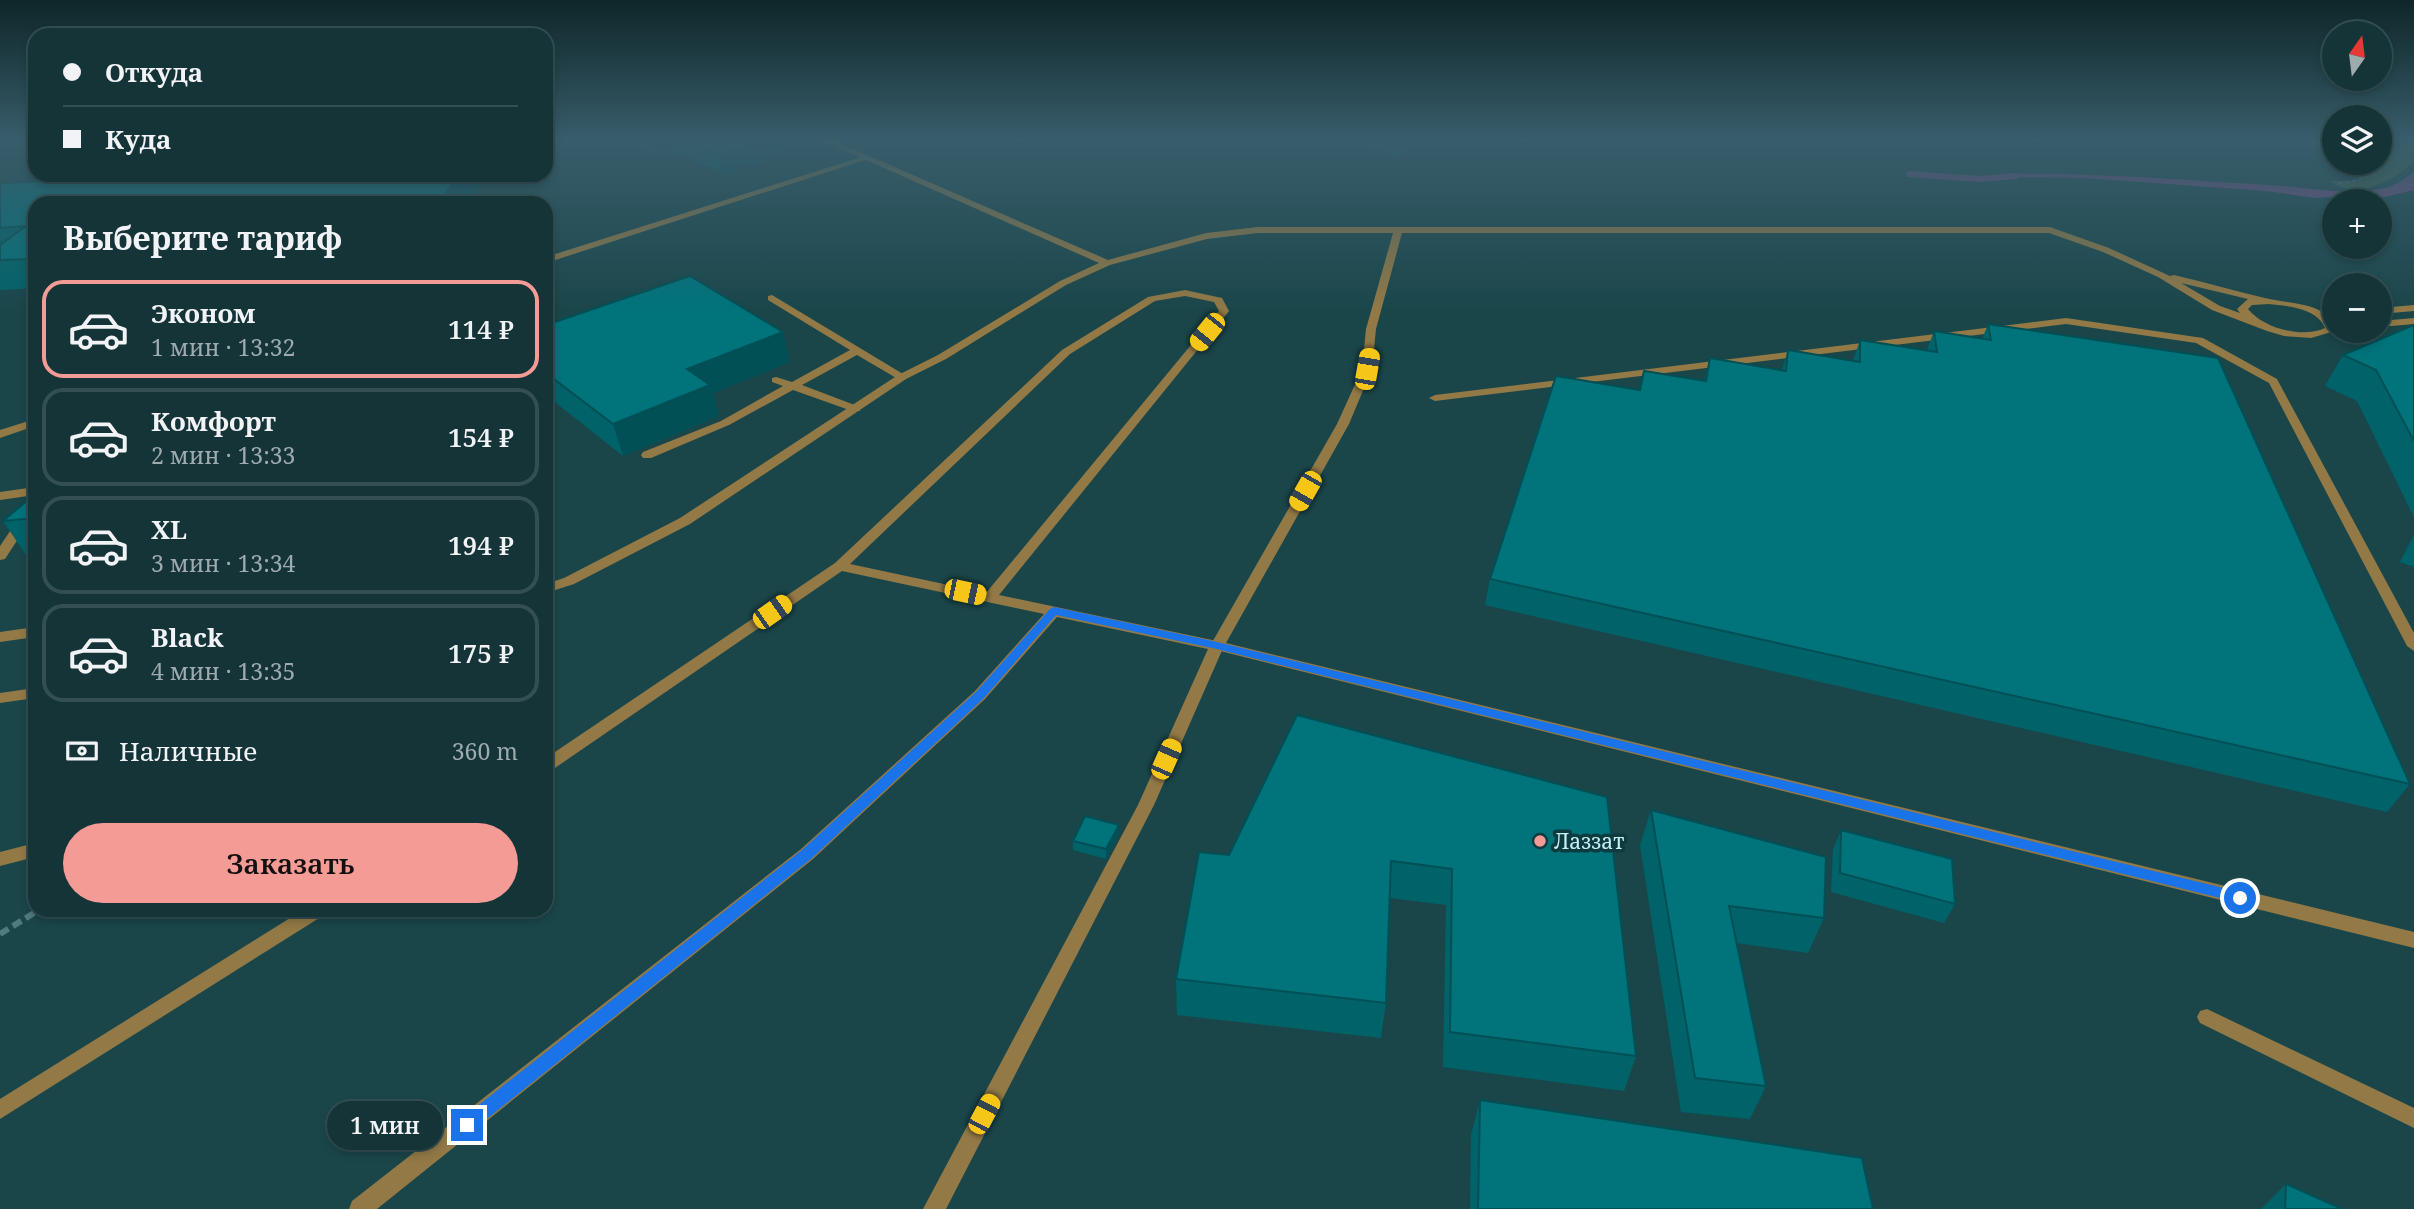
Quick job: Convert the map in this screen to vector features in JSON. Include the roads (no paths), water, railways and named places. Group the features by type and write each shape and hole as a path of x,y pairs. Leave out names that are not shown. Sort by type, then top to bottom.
{"street":[{"path":"553,258 743,197"},
{"path":"954,197 1107,263"},
{"path":"553,587 569,581 685,521 902,377 942,357 1063,283 1107,263 1206,236 1258,230 2050,230 2106,250 2161,275 2240,319 2271,328 2313,335 2322,333"},
{"path":"934,1209 1146,804 1217,646 1343,425 1367,369 1371,329 1398,231"},
{"path":"2161,275 2268,301 2322,311"},
{"path":"553,761 840,566 1066,352 1152,299 1185,293 1218,300 1224,311 989,597"},
{"path":"772,298 902,377"},
{"path":"2268,301 2249,302 2242,309 2250,319 2271,328"},
{"path":"2392,310 2414,308"},
{"path":"2309,310 2322,316"},
{"path":"1435,398 2066,321 2199,340 2273,381 2414,646"},
{"path":"2392,323 2414,321"},
{"path":"648,455 726,423 856,351"},
{"path":"776,380 856,409"},
{"path":"0,434 28,424"},
{"path":"0,496 28,492"},
{"path":"0,556 28,514"},
{"path":"840,566 1217,646 2414,940"},
{"path":"360,1209 807,854 980,695 1054,611"},
{"path":"0,637 28,633"},
{"path":"0,698 28,694"},
{"path":"0,859 28,852"},
{"path":"0,1110 307,917"},
{"path":"2207,1017 2414,1118"}],"place":[{"name":"Лаззат","path":"1540,841"}]}
